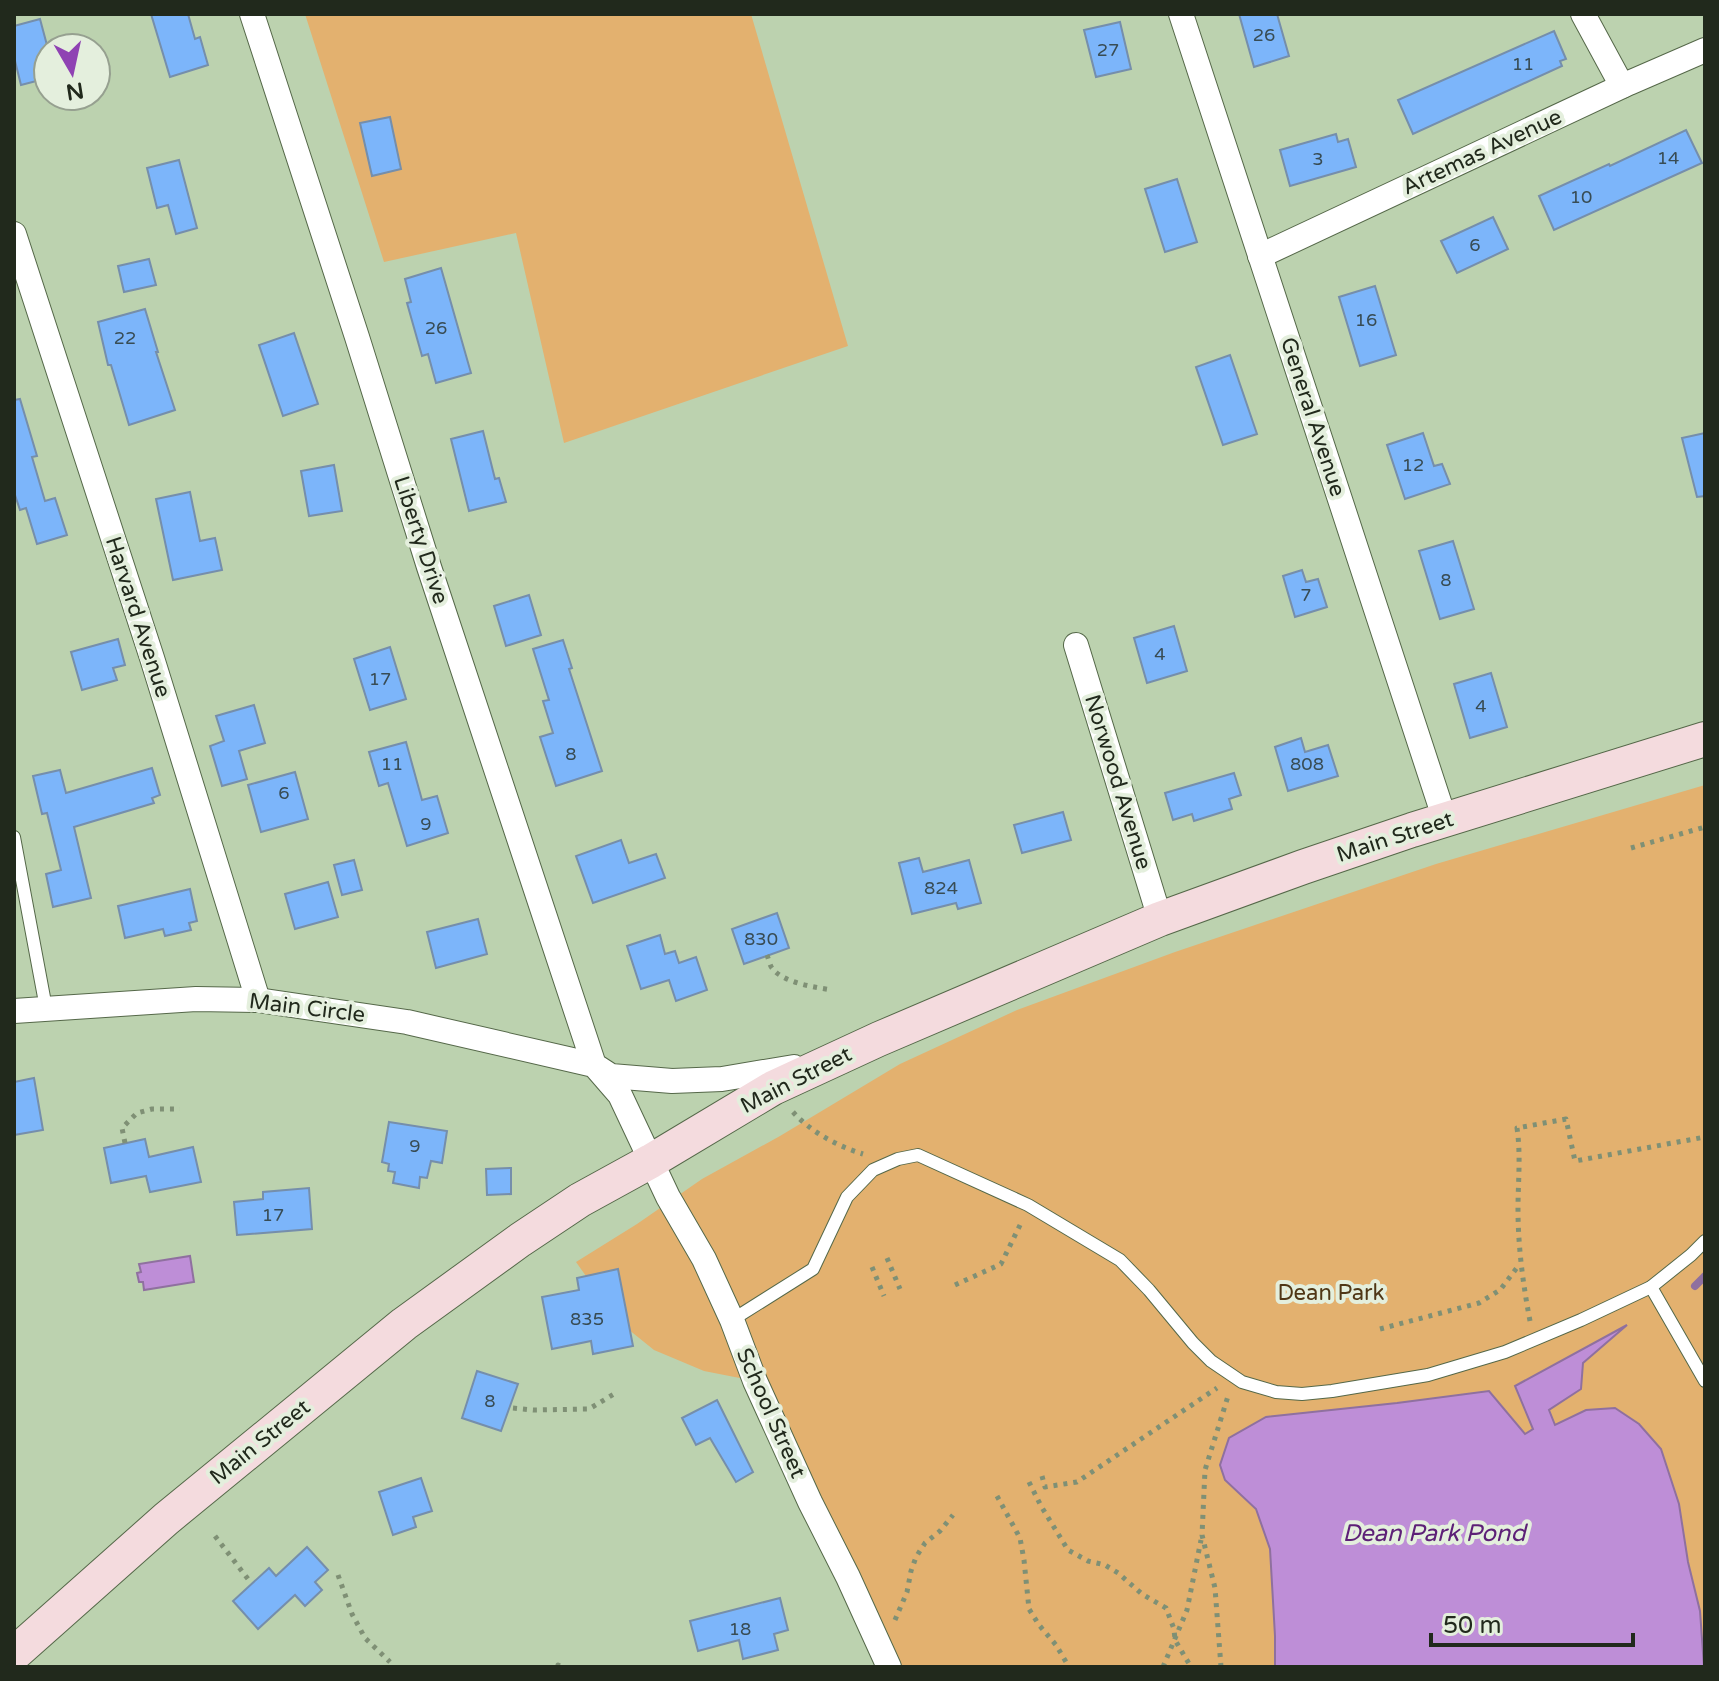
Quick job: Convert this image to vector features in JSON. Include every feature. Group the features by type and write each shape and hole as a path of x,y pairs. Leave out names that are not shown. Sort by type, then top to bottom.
{"main road":[{"name":"Main Street","path":"14,1654 166,1519 404,1324 580,1200 773,1088 922,1020 1160,919 1412,830 1705,739"}],"street":[{"name":"Liberty Drive","path":"252,14 433,582 594,1065"},
{"name":"General Avenue","path":"1181,14 1445,820"},
{"path":"1583,14 1622,86"},
{"name":"Artemas Avenue","path":"1260,256 1705,50"},
{"name":"Harvard Avenue","path":"14,234 152,658 258,1000"},
{"name":"Norwood Avenue","path":"1076,645 1160,919"},
{"name":"Main Circle","path":"14,1011 196,999 258,1000 407,1022 594,1065 611,1076 639,1079 722,1079 839,1057"},
{"path":"594,1065 620,1095 651,1161"},
{"name":"School Street","path":"651,1161 704,1259 755,1381 885,1658"}],"lane":[{"path":"14,837 46,1008"},
{"path":"732,1320 813,1269 847,1197 873,1170 918,1155 1028,1205 1120,1260 1211,1361 1242,1382 1276,1392 1302,1394 1332,1391 1428,1375 1505,1352 1651,1287 1705,1241"},
{"path":"1651,1287 1705,1381"}],"path":[{"path":"1631,848 1705,827"},
{"path":"767,955 771,967 782,975 803,985 832,990"},
{"path":"773,1088 798,1117 818,1133 845,1147 890,1162"},
{"path":"125,1143 122,1128 137,1113 152,1109 180,1109"},
{"path":"1533,1341 1520,1264 1517,1128 1566,1119 1575,1161 1705,1137"},
{"path":"955,1285 1001,1264 1028,1205"},
{"path":"887,1258 900,1289"},
{"path":"1380,1329 1479,1303 1500,1290 1520,1264"},
{"path":"872,1267 884,1296"},
{"path":"1042,1476 1045,1487 1077,1482 1234,1377"},
{"path":"1163,1667 1187,1610 1202,1535 1205,1470 1234,1377"},
{"path":"513,1408 589,1409 614,1394"},
{"path":"1029,1482 1068,1550 1088,1561 1105,1565 1166,1608 1175,1640 1191,1667"},
{"path":"997,1496 1020,1538 1029,1609 1069,1667"},
{"path":"885,1658 916,1557 925,1543 953,1515"},
{"path":"1202,1535 1215,1588 1221,1667"},
{"path":"215,1536 248,1579"},
{"path":"338,1575 352,1614 365,1638 390,1662"}],"green space":[{"path":"305,14 751,14 848,346 564,443 516,233 384,262"},
{"name":"Dean Park","path":"1705,785 1705,1667 892,1667 755,1381 704,1371 654,1350 618,1321 576,1262 702,1179 900,1064 1017,1010 1175,952 1436,864"}],"water":[{"path":"190,1256 194,1282 144,1290 143,1282 139,1282 139,1264"},
{"name":"Dean Park Pond","path":"1627,1325 1583,1363 1581,1389 1549,1410 1555,1425 1586,1410 1615,1408 1639,1424 1661,1449 1679,1504 1700,1611 1704,1667 1275,1667 1270,1549 1256,1509 1225,1480 1220,1465 1229,1438 1266,1417 1489,1391 1525,1434 1533,1429 1515,1386"}],"building":[{"path":"151,14 188,14 195,39 200,37 208,65 170,77"},
{"path":"1239,14 1277,14 1289,56 1254,67"},
{"path":"40,19 43,32 32,32 32,82 21,85 14,57 14,26"},
{"path":"1120,22 1131,69 1096,77 1084,30"},
{"path":"1554,31 1566,59 1560,61 1562,66 1413,134 1398,100"},
{"path":"390,117 401,169 372,176 360,123"},
{"path":"1686,130 1702,163 1554,230 1539,196"},
{"path":"1336,134 1338,142 1348,139 1356,167 1290,186 1280,150"},
{"path":"179,160 197,228 176,234 168,205 157,208 147,168"},
{"path":"1177,179 1197,242 1165,252 1145,189"},
{"path":"1493,217 1508,249 1457,273 1441,241"},
{"path":"149,259 156,285 124,292 118,266"},
{"path":"441,268 471,373 436,383 428,354 422,356 407,303 411,302 405,279"},
{"path":"1375,286 1396,355 1360,366 1339,297"},
{"path":"145,309 175,410 129,425 111,365 108,365 98,322"},
{"path":"294,333 318,404 283,416 259,345"},
{"path":"1230,355 1257,434 1223,445 1196,367"},
{"path":"20,399 37,456 32,457 45,501 55,498 67,535 37,544 26,508 20,510 14,492 14,400"},
{"path":"483,431 495,479 499,478 506,502 469,511 451,439"},
{"path":"1423,433 1434,466 1442,464 1450,484 1405,499 1387,445"},
{"path":"1705,433 1705,496 1697,497 1682,438"},
{"path":"334,465 342,511 309,516 301,471"},
{"path":"190,492 200,541 215,538 222,570 173,580 156,499"},
{"path":"1453,541 1474,609 1440,619 1419,551"},
{"path":"1302,570 1306,582 1318,579 1327,607 1295,617 1283,576"},
{"path":"529,595 541,635 506,646 494,606"},
{"path":"1174,626 1187,671 1147,683 1134,638"},
{"path":"118,639 125,665 113,668 117,680 82,690 71,652"},
{"path":"563,640 572,668 569,669 602,771 556,786 540,737 553,733 543,701 549,700 533,649"},
{"path":"390,647 406,699 370,710 354,659"},
{"path":"1491,673 1507,727 1470,738 1454,684"},
{"path":"254,705 265,743 239,751 247,779 222,786 210,746 224,741 216,716"},
{"path":"1301,738 1305,752 1328,745 1338,776 1288,791 1275,747"},
{"path":"406,742 422,800 437,796 448,833 407,846 388,783 379,786 369,752"},
{"path":"152,768 160,795 152,798 154,803 74,827 91,898 53,907 46,874 61,870 47,813 42,814 33,776 60,770 66,793"},
{"path":"295,772 308,819 261,832 248,785"},
{"path":"1234,773 1241,795 1229,799 1232,809 1194,821 1192,814 1173,820 1165,793"},
{"path":"1063,812 1071,840 1022,853 1014,825"},
{"path":"621,840 629,863 656,854 665,878 593,903 576,856"},
{"path":"919,858 923,872 969,860 981,903 958,909 956,903 912,914 899,863"},
{"path":"354,860 362,890 342,895 334,865"},
{"path":"328,882 338,917 295,929 285,894"},
{"path":"190,889 197,921 189,923 191,930 165,936 163,929 125,938 118,906"},
{"path":"777,913 789,948 744,964 732,929"},
{"path":"478,919 487,954 436,968 427,932"},
{"path":"660,935 665,954 675,951 679,963 696,957 707,990 676,1001 669,980 641,989 627,946"},
{"path":"34,1078 43,1130 14,1135 14,1082"},
{"path":"389,1122 447,1131 442,1163 431,1161 427,1178 420,1177 419,1188 393,1183 395,1172 388,1171 389,1164 382,1162"},
{"path":"145,1139 149,1157 193,1147 201,1182 150,1192 146,1176 111,1183 104,1148"},
{"path":"511,1168 511,1194 487,1195 486,1169"},
{"path":"309,1188 312,1229 237,1235 234,1202 263,1199 263,1192"},
{"path":"618,1269 633,1346 593,1354 591,1341 552,1349 542,1297 579,1290 577,1278"},
{"path":"477,1371 518,1384 501,1431 462,1418"},
{"path":"717,1400 753,1472 736,1482 710,1438 696,1445 682,1418"},
{"path":"421,1478 432,1511 413,1517 416,1527 393,1535 379,1492"},
{"path":"307,1547 328,1570 315,1582 322,1590 305,1606 295,1595 258,1629 233,1601 269,1568 276,1576"},
{"path":"780,1598 788,1630 774,1634 778,1650 743,1659 739,1640 698,1651 690,1621"}],"waterway":[{"path":"1695,1286 1705,1276"}]}
